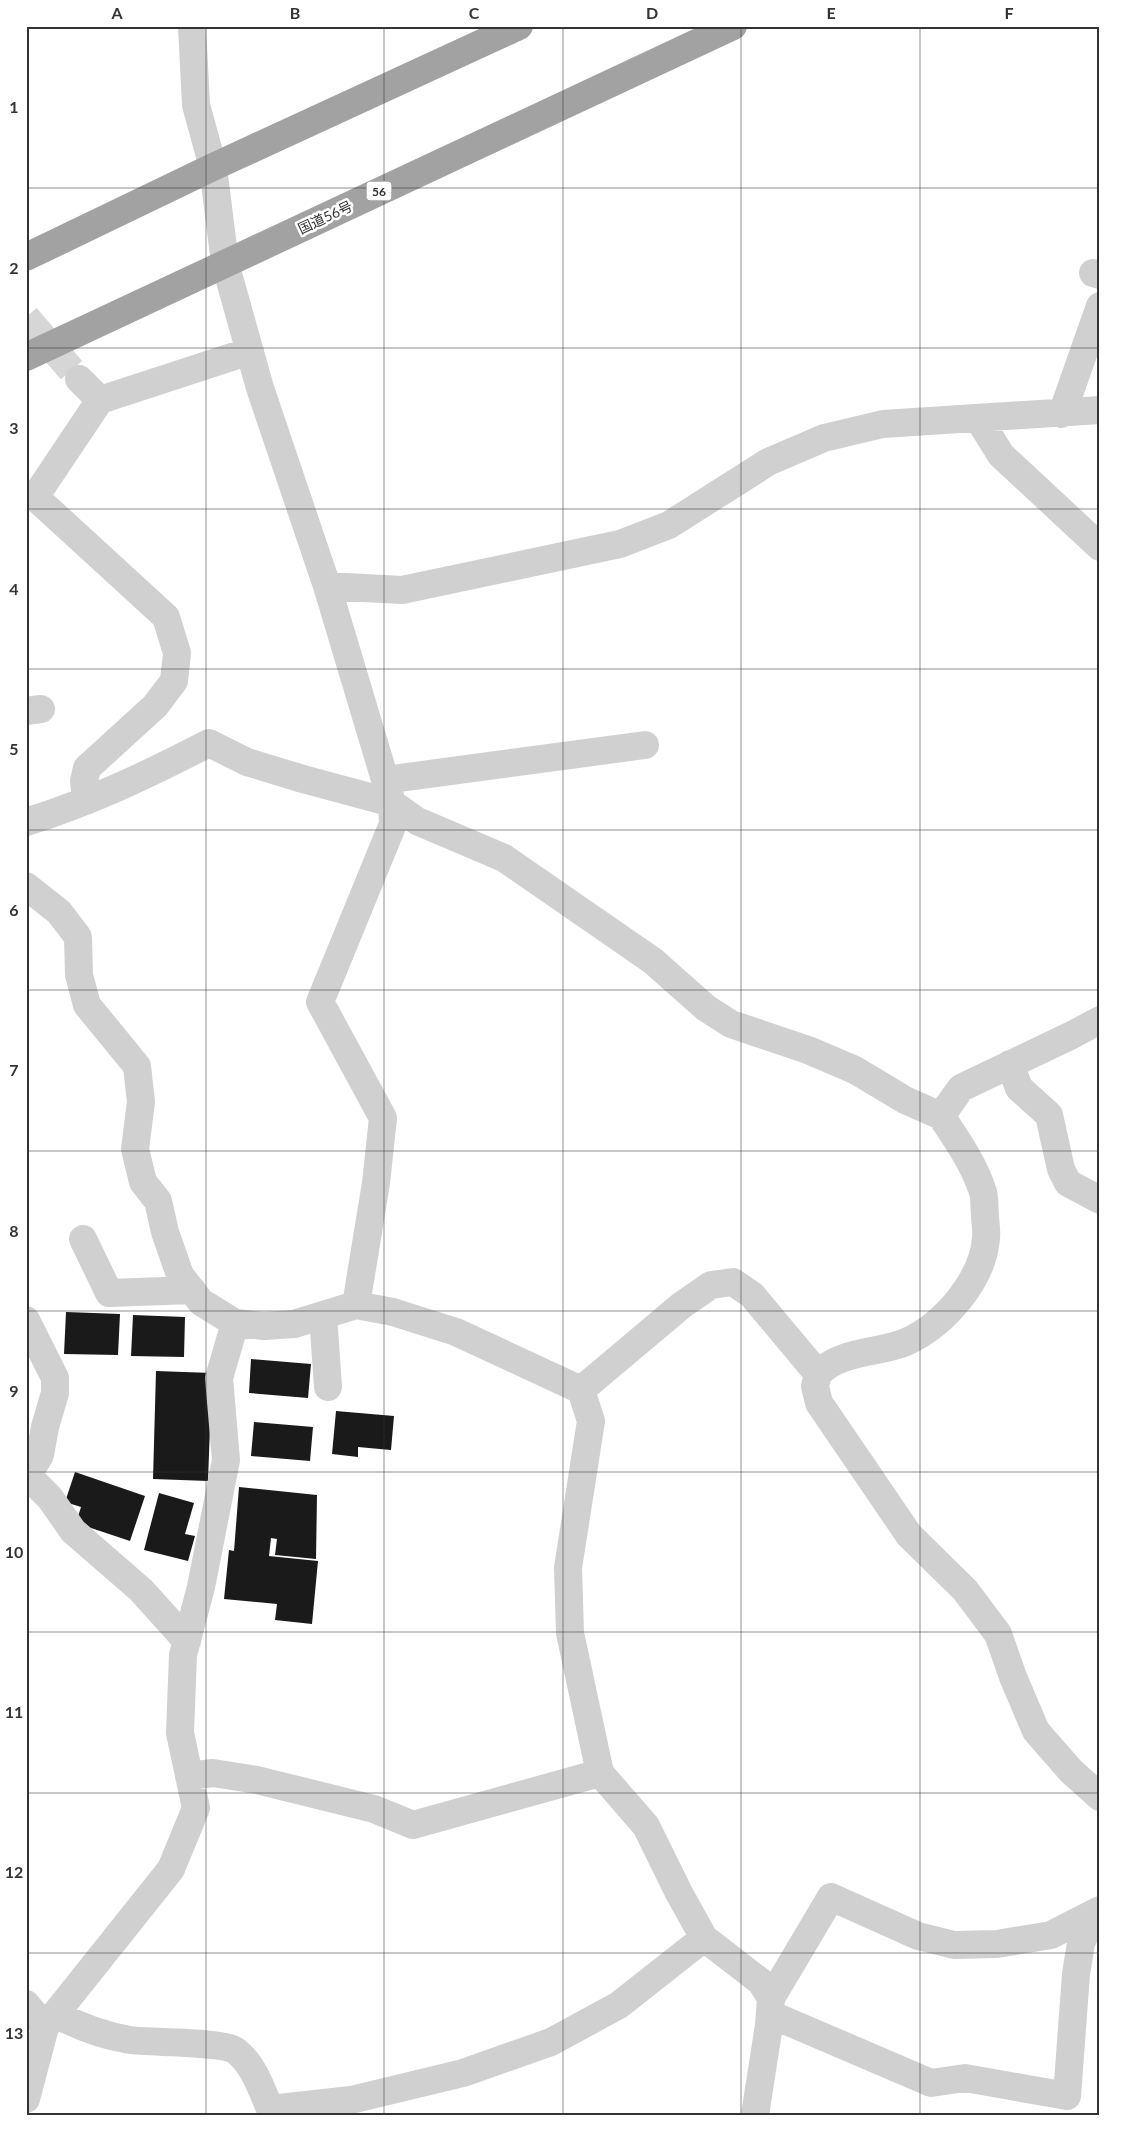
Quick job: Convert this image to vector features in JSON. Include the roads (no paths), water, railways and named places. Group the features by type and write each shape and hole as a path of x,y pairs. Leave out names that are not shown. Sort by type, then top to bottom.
{"highway":[{"path":"26,257 213,167 519,26"},
{"name":"国道56号","path":"26,357 733,26"}],"street":[{"path":"192,26 196,105 213,167 225,263 260,388 327,586 388,791 393,824 320,1002 382,1118 376,1183 356,1305"},
{"path":"1062,414 1100,306"},
{"path":"86,801 84,781 87,768 155,706 174,681 177,653 166,617 35,497 100,400 250,351"},
{"path":"79,379 100,400"},
{"path":"327,586 402,590 620,544 669,525 768,462 824,438 883,424 1062,414 1100,410"},
{"path":"978,418 1001,455 1100,547"},
{"path":"26,822 133,782 209,743 247,762 303,779 388,791 645,745"},
{"path":"388,791 417,821 504,858 653,961 706,1008 731,1024 808,1050 855,1070 905,1100 941,1116 965,1151 984,1194 986,1238 979,1268 958,1302 933,1327 905,1342 826,1365 818,1374 815,1386 818,1403 909,1535 965,1590 998,1634 1013,1677 1036,1731 1071,1772 1100,1797"},
{"path":"26,886 60,912 78,937 79,976 87,1005 137,1066 142,1102 135,1149 143,1182 158,1201 165,1232 180,1275 201,1302 235,1323 264,1326 294,1324 356,1305 393,1312 456,1332 581,1390 591,1421 568,1568 570,1634 600,1773 646,1826 679,1893 704,1938 762,1982 771,2006 931,2083 965,2078 1067,2096 1076,1974 1082,1943 1097,1912"},
{"path":"941,1116 961,1088 1072,1036 1100,1020"},
{"path":"1010,1064 1019,1088 1049,1115 1061,1169 1068,1183 1100,1200"},
{"path":"83,1239 109,1294 192,1290"},
{"path":"581,1390 682,1305 711,1285 733,1282 752,1295 818,1374"},
{"path":"324,1315 328,1387"},
{"path":"26,1320 55,1378 55,1393 45,1427 40,1455 27,1476 50,1498 74,1531 141,1590 187,1641"},
{"path":"28,2088 50,2020 171,1869 196,1808 180,1733 183,1655 201,1586 226,1460 219,1378 235,1323"},
{"path":"189,1776 213,1773 257,1780 374,1809 414,1825 600,1773"},
{"path":"755,2115 771,2006 831,1897 918,1936 954,1945 997,1944 1051,1935 1097,1912"},
{"path":"26,2004 50,2020 71,2022 130,2040 212,2045 234,2049 251,2065 270,2109 342,2101 463,2074 551,2042 620,2005 704,1938"}],"tunnel":[{"path":"26,317 79,379"}]}
